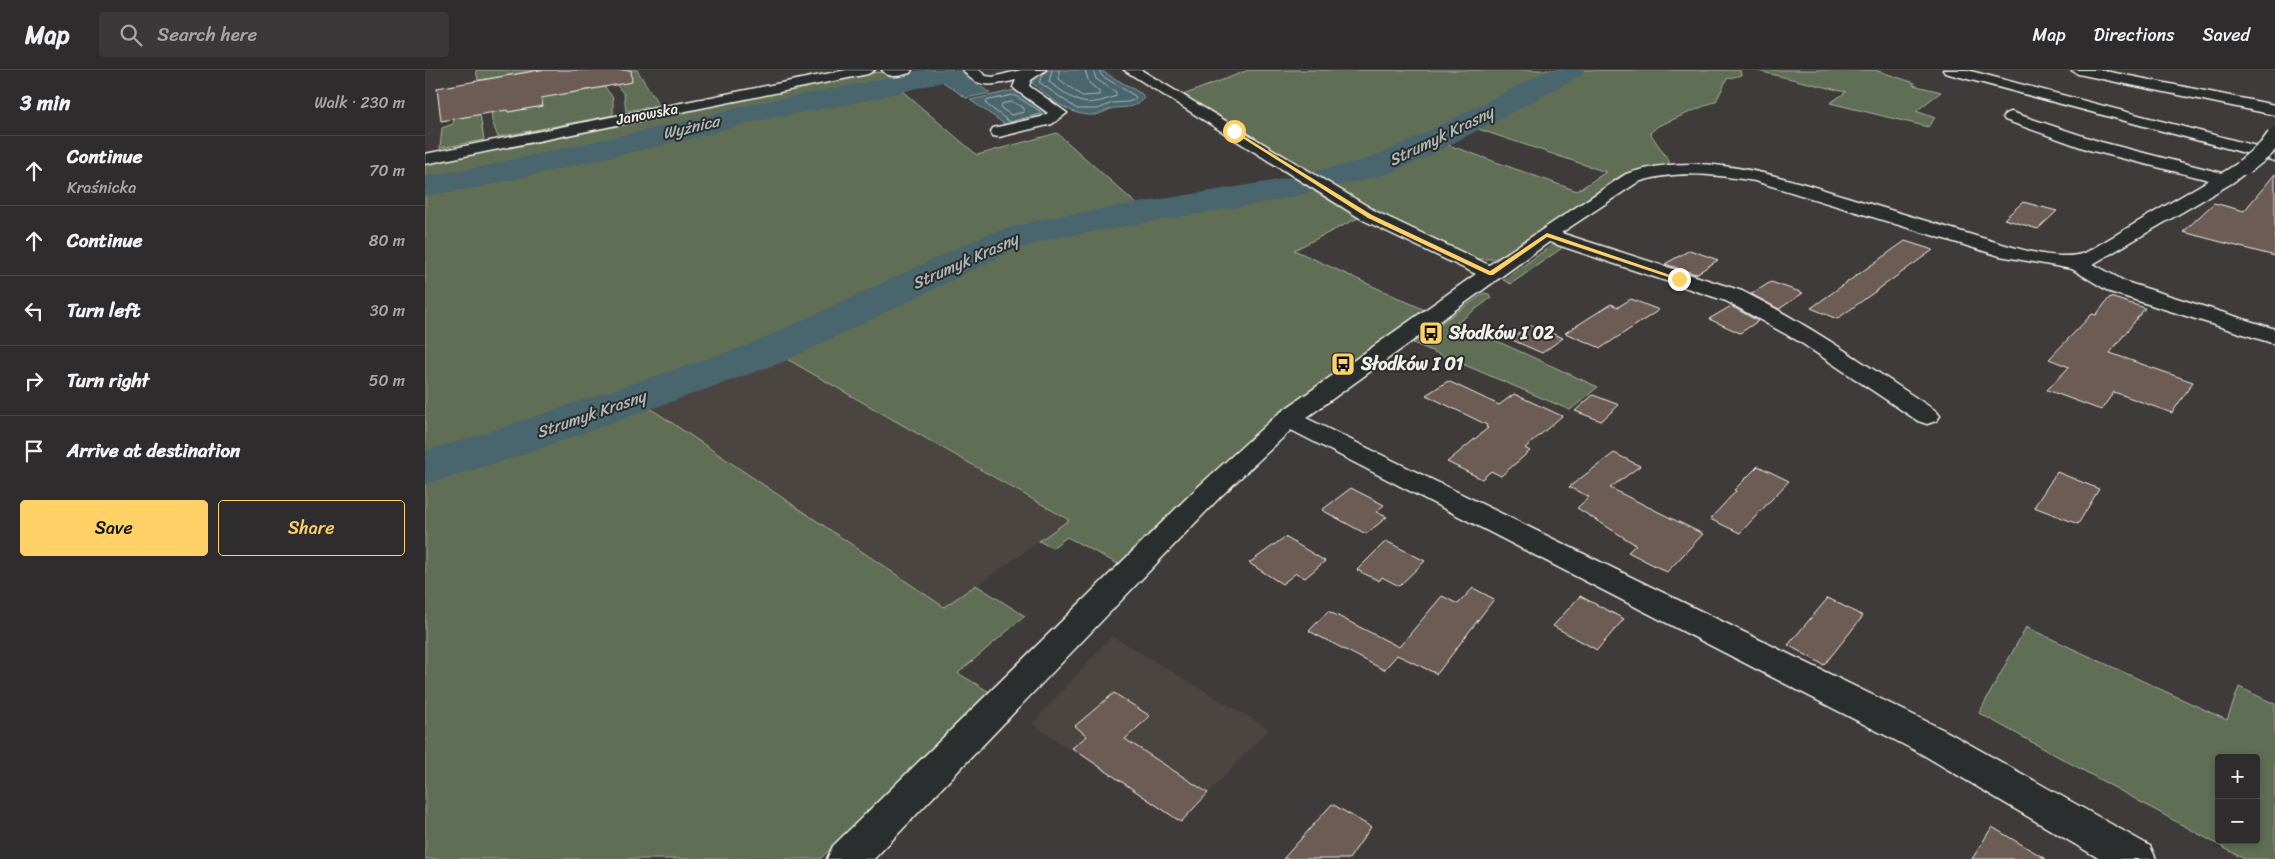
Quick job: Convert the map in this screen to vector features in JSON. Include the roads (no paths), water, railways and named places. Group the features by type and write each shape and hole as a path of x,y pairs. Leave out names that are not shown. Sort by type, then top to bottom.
{"main road":[{"name":"Janowska","path":"425,159 868,70"},
{"path":"889,70 893,72 905,70"},
{"path":"970,70 982,80 993,81 1036,70"},
{"path":"999,132 1046,121 1059,113 1021,87 1024,78 1036,70"},
{"path":"1131,70 1175,98 1234,131 1370,216 1491,273"},
{"path":"1950,70 2275,156"},
{"path":"1987,70 2275,144"},
{"path":"2078,70 2275,110"},
{"path":"2011,117 2095,146 2226,179"},
{"path":"847,859 1209,492 1287,420 1491,273 1607,193 1633,178 1647,173 1677,169 1714,169 1745,173 1784,182 2015,254 2059,263 2077,263 2092,257 2226,179 2266,149 2275,137"},
{"path":"1547,235 1734,296 1761,309 1833,353 1927,416"},
{"path":"2077,263 2118,287 2275,338"},
{"path":"1287,420 1310,429 1933,742 2136,859"}],"water":[{"path":"1047,70 1100,70 1142,94 1144,98 1135,105 1114,108 1095,115 1077,113 1060,105 1031,82 1033,76"},
{"path":"962,74 990,93 966,98 939,79"},
{"path":"1015,90 1049,111 1046,119 1009,127 970,100"}],"waterway":[{"name":"Wyżnica","path":"425,186 480,177 697,128 743,115 864,92 957,70"},
{"name":"Strumyk Krasny","path":"425,468 495,447 767,353 1003,241 1047,229 1278,190 1375,167 1414,151 1570,70"}],"place":[{"name":"Słodków I 02","path":"1431,333"},
{"name":"Słodków I 01","path":"1343,364"}]}
